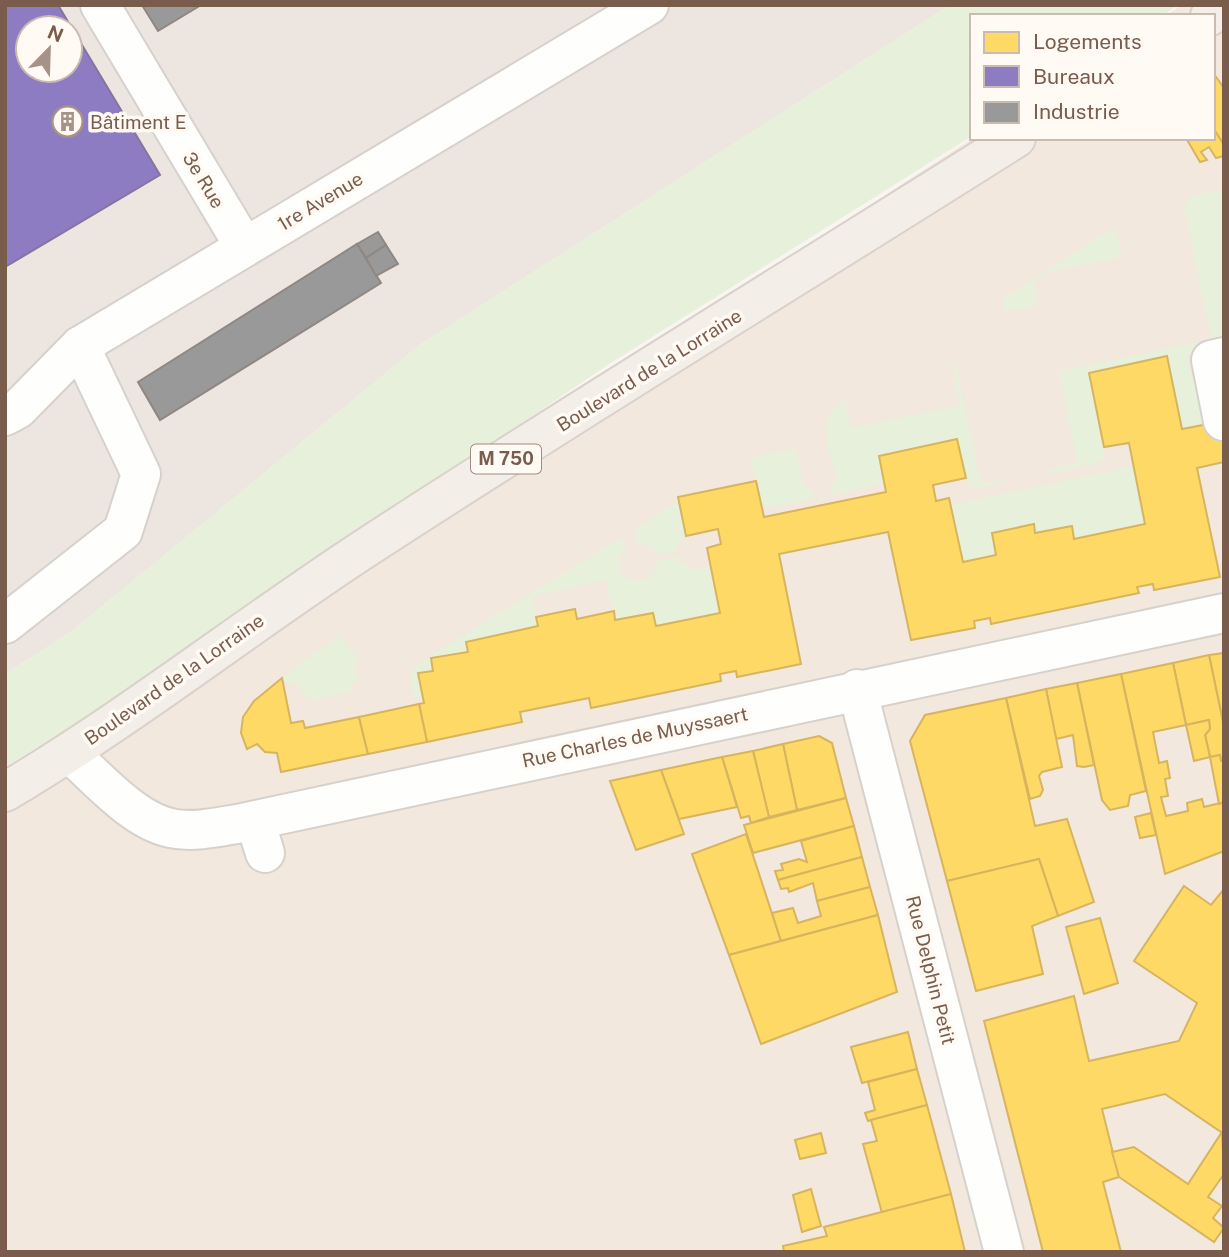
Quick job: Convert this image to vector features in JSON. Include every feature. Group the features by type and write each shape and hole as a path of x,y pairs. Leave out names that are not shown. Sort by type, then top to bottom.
{"main road":[{"name":"Boulevard de la Lorraine","path":"5,792 69,753 276,607 413,517 1013,140"}],"street":[{"name":"3e Rue","path":"100,5 244,246"},
{"name":"1re Avenue","path":"5,416 18,409 79,346 649,5"},
{"path":"5,624 122,531 141,474 79,346"},
{"path":"1223,421 1211,360 1224,357"},
{"name":"Rue Charles de Muyssaert","path":"69,753 114,793 157,823 176,829 260,837 857,690 1224,613"},
{"name":"Rue Delphin Petit","path":"857,690 1004,1252"}],"shaded area":[{"path":"5,5 950,5 421,344 72,631 5,674"},
{"path":"1182,5 1224,5 1224,1252 5,1252 5,769 970,140 1215,140 1215,14 1168,14"}],"green space":[{"path":"950,5 1178,5 1165,14 970,14 970,137 609,364 98,710 5,767 5,674 72,631 421,344"},
{"path":"1224,189 1224,346 1213,343 1211,338 1184,206 1191,196"},
{"path":"1115,227 1122,257 1048,272 1034,282 1038,306 1006,311 1003,308 1004,298"},
{"path":"1202,342 1197,352 1187,355 1192,378 1199,382 1214,423 1182,429 1089,374 1105,456 1097,463 1049,473 1048,470 1077,463 1059,371"},
{"path":"955,361 981,483 1011,481 980,488 971,486 966,478 956,439 879,456 885,483 832,495 831,487 837,478 826,435 829,416 835,408 845,400 851,428 960,406 952,362"},
{"path":"796,448 803,485 813,491 814,499 762,508 751,458"},
{"path":"1134,466 1145,524 1074,539 1072,526 1035,533 1034,525 992,533 996,555 963,562 951,505"},
{"path":"678,497 686,536 677,545 678,551 655,555 654,549 642,542 637,543 636,528 676,503 675,499"},
{"path":"619,539 626,546 619,557 621,574 633,582 650,578 657,567 656,561 679,557 680,562 692,570 711,566 720,613 656,626 653,613 615,620 607,580 532,596 538,626 466,642 468,652 431,658 433,671 418,674 422,696 414,698 411,672 420,662"},
{"path":"339,636 359,658 355,664 358,680 353,682 350,692 312,700 300,692 298,683 283,682 282,678"}],"building: Logements":[{"path":"1215,75 1224,88 1224,145 1215,131"},
{"path":"1215,131 1224,145 1224,156 1216,158 1209,147 1201,152 1207,160 1200,162 1187,140 1215,140"},
{"path":"1167,356 1182,429 1224,421 1224,462 1197,468 1220,577 1154,590 1153,584 1137,587 1139,593 991,624 990,618 974,621 975,628 911,640 888,532 779,554 801,664 737,677 736,671 720,674 721,681 591,708 589,698 520,712 522,722 427,742 419,704 424,703 418,673 433,671 431,658 468,652 466,642 538,626 536,617 575,609 577,619 614,611 615,620 653,613 656,626 720,613 707,548 721,544 718,529 686,536 678,497 756,481 764,517 886,492 879,456 957,439 966,478 933,485 936,501 949,498 963,562 996,555 992,533 1034,524 1035,533 1072,526 1074,539 1145,524 1129,443 1104,447 1089,373"},
{"path":"1224,653 1224,727 1209,655"},
{"path":"1209,655 1224,727 1224,761 1221,761 1220,755 1210,757 1205,735 1210,729 1209,720 1186,725 1173,663"},
{"path":"1173,663 1186,725 1153,732 1159,763 1167,761 1170,778 1165,779 1168,796 1161,797 1166,816 1188,811 1187,803 1202,799 1204,807 1224,802 1224,851 1165,874 1121,674"},
{"path":"1121,674 1146,791 1130,795 1128,806 1110,810 1102,800 1077,683"},
{"path":"282,678 291,723 303,721 305,728 359,717 368,754 281,772 277,753 265,752 257,744 247,749 241,733 243,717 254,701"},
{"path":"1077,683 1094,765 1084,767 1077,766 1073,735 1056,739 1046,689"},
{"path":"1046,689 1062,767 1042,772 1039,776 1043,790 1040,796 1030,799 1006,698"},
{"path":"1006,698 1035,826 1067,819 1094,902 1058,916 1039,859 947,881 910,741 925,715"},
{"path":"419,704 427,742 368,754 359,717"},
{"path":"1209,720 1210,729 1205,735 1210,757 1194,761 1186,725"},
{"path":"819,736 832,743 846,798 797,810 783,744"},
{"path":"783,744 797,810 769,817 753,751"},
{"path":"753,751 769,817 751,823 749,816 741,818 722,757"},
{"path":"1220,755 1221,761 1224,761 1224,802 1219,804 1210,757"},
{"path":"722,757 737,807 679,819 661,770"},
{"path":"661,770 684,834 636,850 610,781"},
{"path":"846,798 854,826 753,853 744,825"},
{"path":"1151,813 1156,835 1140,838 1135,817"},
{"path":"854,826 862,857 778,880 775,871 783,870 781,864 799,859 807,862 801,841"},
{"path":"746,834 781,941 729,955 692,854"},
{"path":"862,857 870,887 817,901 813,883 789,892 788,888 781,889 778,880"},
{"path":"1039,859 1058,916 1032,926 1043,974 976,991 947,881"},
{"path":"1184,886 1211,905 1224,889 1224,1134 1165,1094 1102,1109 1119,1177 1103,1182 1121,1252 1043,1252 984,1021 1074,996 1089,1061 1179,1041 1197,1003 1134,961"},
{"path":"870,887 878,915 781,941 772,913 793,908 798,923 821,916 817,901"},
{"path":"878,915 897,992 761,1044 729,955"},
{"path":"1100,918 1118,983 1084,994 1066,927"},
{"path":"908,1032 917,1069 862,1083 851,1047"},
{"path":"917,1069 927,1105 868,1121 865,1113 875,1110 868,1082"},
{"path":"927,1105 951,1194 882,1213 863,1144 877,1141 871,1120"},
{"path":"1222,1132 1224,1174 1208,1197 1222,1206 1213,1218 1224,1228 1214,1242 1119,1177 1112,1152 1134,1147 1188,1184"},
{"path":"821,1133 826,1153 800,1159 795,1140"},
{"path":"811,1189 821,1226 802,1232 793,1195"},
{"path":"951,1194 965,1252 784,1252 783,1246 827,1236 824,1227"}],"building: Bureaux":[{"name":"Bâtiment E","path":"5,5 58,5 63,14 14,14 14,84 84,84 84,48 160,175 5,267"}],"building: Industrie":[{"path":"142,5 201,5 158,31"},
{"path":"378,232 386,245 366,258 357,244"},
{"path":"357,244 381,283 160,420 138,382"},
{"path":"386,245 398,264 376,276 366,258"}],"place":[{"name":"Bâtiment E","path":"67,122"}]}
